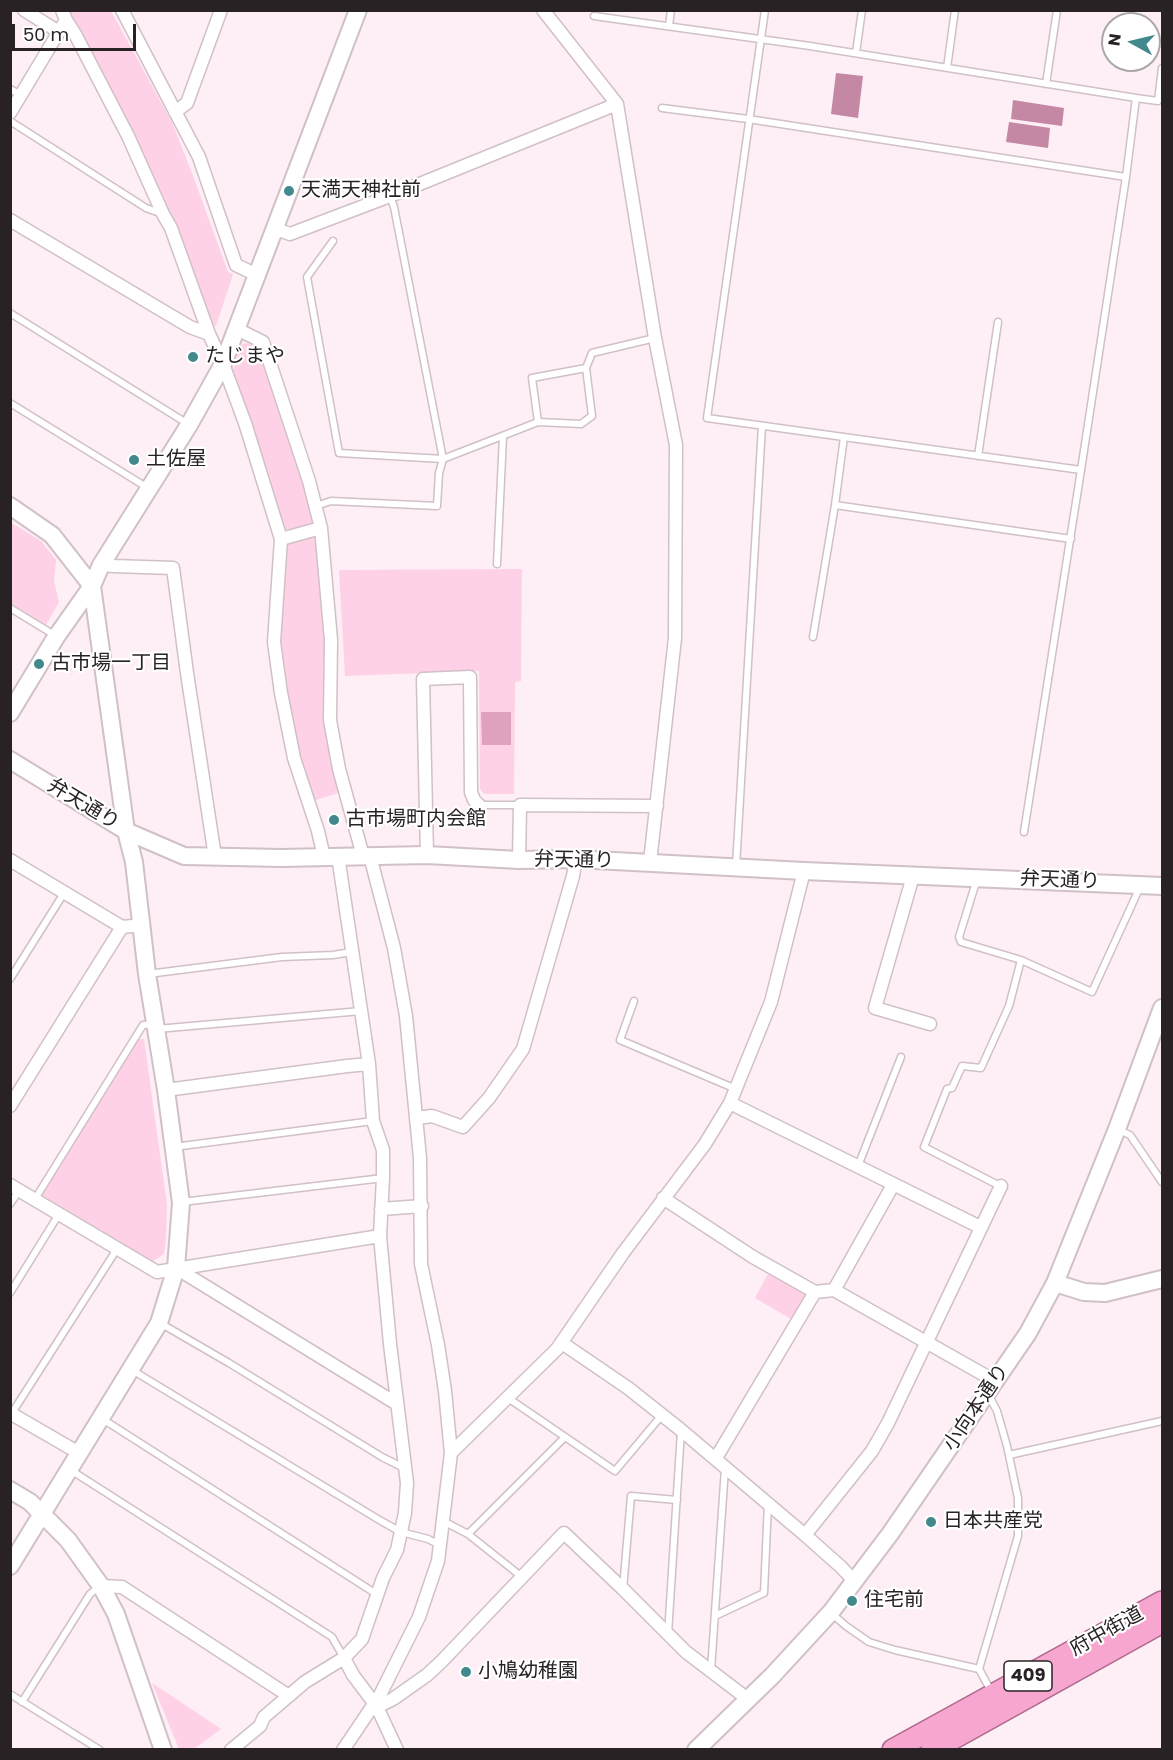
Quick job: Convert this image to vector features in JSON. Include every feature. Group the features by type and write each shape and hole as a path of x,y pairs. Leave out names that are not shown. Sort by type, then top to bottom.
{"highway":[{"name":"府中街道","path":"893,1749 1162,1602"},
{"name":"府中街道","path":"932,1749 1162,1622"}],"street":[{"path":"24,10 58,32"},
{"path":"122,10 199,157 236,265 257,275"},
{"path":"176,112 187,104 221,10"},
{"path":"10,713 56,637 92,586 100,565 189,425 223,364 358,10"},
{"path":"543,10 617,104 655,338 676,445 675,638 650,862"},
{"path":"10,113 16,92 58,32 64,15"},
{"path":"64,15 128,136 171,228 209,334 245,423 281,539 274,642 281,693 294,759 318,831 331,857 352,952 369,1064 373,1121 383,1150 380,1236 407,1483 401,1532 362,1639 344,1658 305,1682 264,1717 260,1726 231,1749"},
{"path":"276,229 290,234 617,104"},
{"path":"10,220 190,327 209,334"},
{"path":"237,329 263,342 309,481 321,528 331,640 330,720 339,769 394,948 406,1016 417,1118 422,1206 421,1264 438,1345 451,1453 438,1562 419,1617 375,1706 343,1749"},
{"path":"10,506 52,536 92,586 126,831 134,862 147,974 181,1203 176,1268 159,1323 10,1566"},
{"path":"281,539 321,528"},
{"path":"100,565 173,568 186,673 215,857"},
{"path":"427,855 423,679 470,677 471,792 474,800 479,804"},
{"name":"弁天通り","path":"10,760 126,831 184,856 427,855 519,860 576,859 1162,886"},
{"path":"519,860 520,806 535,801 573,801 657,806"},
{"path":"417,1118 432,1116 463,1127 489,1098 523,1049 576,859"},
{"path":"10,860 122,927 142,925"},
{"path":"451,1453 562,1343 623,1252 705,1144 730,1103 771,1002 804,871"},
{"path":"913,876 875,1008 930,1024"},
{"path":"10,1106 122,927"},
{"name":"小向本通り","path":"696,1749 750,1700 831,1612 855,1582 897,1525 1028,1333 1055,1283 1117,1129 1162,1008"},
{"path":"166,1090 369,1064"},
{"path":"730,1103 980,1227"},
{"path":"834,1290 893,1185"},
{"path":"805,1535 872,1451 1001,1186"},
{"path":"15,1187 157,1272 380,1236"},
{"path":"663,1198 753,1257 815,1292 834,1290 927,1341 991,1387"},
{"path":"381,1209 422,1206"},
{"path":"176,1268 397,1404"},
{"path":"1055,1283 1073,1290 1095,1294 1162,1279"},
{"path":"721,1462 815,1292"},
{"path":"562,1343 590,1358 721,1462 841,1567 855,1582"},
{"path":"11,1413 79,1453"},
{"path":"10,1490 30,1502 69,1540 101,1586 116,1614 163,1749"},
{"path":"375,1706 393,1700 426,1675 564,1533 686,1652 750,1700"},
{"path":"101,1586 122,1587 289,1696"},
{"path":"344,1658 375,1706 397,1749"}],"lane":[{"path":"669,26 671,10"},
{"path":"765,10 706,418 1081,470"},
{"path":"855,53 862,10"},
{"path":"947,68 955,10"},
{"path":"1046,84 1057,10"},
{"path":"594,16 855,53 1160,101 1162,68"},
{"path":"1024,832 1071,539 1136,98"},
{"path":"662,108 1126,177"},
{"path":"10,121 146,208 163,214"},
{"path":"316,506 331,501 437,506 439,473 443,459 390,196"},
{"path":"333,241 307,277 339,453 443,459 538,422 581,424 592,416 585,368 592,353 655,338"},
{"path":"10,313 189,425"},
{"path":"978,456 998,322"},
{"path":"538,422 532,378 585,368"},
{"path":"10,403 148,489"},
{"path":"736,868 762,426"},
{"path":"497,564 503,436"},
{"path":"813,637 835,505 843,437"},
{"path":"835,505 1071,539"},
{"path":"10,608 56,637"},
{"path":"479,804 520,806"},
{"path":"977,878 959,937 961,942 1021,960 1092,992 1142,885"},
{"path":"10,979 64,893"},
{"path":"147,974 282,957 352,952"},
{"path":"1001,1186 924,1147 947,1089 952,1088 962,1066 981,1068 1009,1006 1021,960"},
{"path":"634,1001 620,1040 736,1089"},
{"path":"35,1199 142,1025 156,1027 361,1011"},
{"path":"858,1167 901,1057"},
{"path":"174,1147 373,1121"},
{"path":"1117,1129 1130,1135 1162,1182"},
{"path":"181,1203 383,1178"},
{"path":"10,1204 15,1187"},
{"path":"10,1293 59,1214"},
{"path":"11,1413 117,1249"},
{"path":"159,1323 382,1457 405,1468"},
{"path":"131,1369 401,1532 441,1545"},
{"path":"991,1387 1018,1498 1018,1536 979,1669 993,1695"},
{"path":"508,1398 615,1471 662,1415"},
{"path":"100,1418 378,1595"},
{"path":"1009,1455 1162,1421"},
{"path":"668,1634 681,1430"},
{"path":"468,1534 565,1437"},
{"path":"711,1671 721,1462"},
{"path":"69,1469 332,1637 344,1658"},
{"path":"623,1589 631,1496 676,1500"},
{"path":"715,1616 764,1593 768,1503"},
{"path":"443,1521 468,1534 522,1577"},
{"path":"22,1702 90,1594 101,1586"},
{"path":"831,1612 869,1642 979,1669"},
{"path":"10,1694 100,1749"}],"shaded area":[{"path":"69,11 111,11 172,122 228,272 233,274 216,326 210,325 205,305 178,234"},
{"path":"836,73 863,76 858,118 831,114"},
{"path":"1013,100 1064,108 1062,126 1011,119"},
{"path":"1009,122 1050,128 1048,148 1006,142"},
{"path":"246,343 259,346 304,479 315,524 292,530 286,529 282,523 231,376 241,345"},
{"path":"10,522 41,541 56,560 54,581 59,602 46,625 11,603"},
{"path":"316,535 327,645 325,720 338,793 313,801 299,756 285,692 278,642 288,543"},
{"path":"522,569 521,681 515,682 514,794 484,794 480,789 479,671 345,676 339,570"},
{"path":"481,712 511,712 511,745 482,745"},
{"path":"138,1039 144,1039 167,1205 164,1254 152,1262 42,1195"},
{"path":"768,1274 806,1294 791,1319 755,1298"},
{"path":"152,1683 221,1729 194,1749 179,1749"}],"place":[{"name":"天満天神社前","path":"289,191"},
{"name":"たじまや","path":"193,357"},
{"name":"土佐屋","path":"134,460"},
{"name":"古市場一丁目","path":"39,664"},
{"name":"古市場町内会館","path":"334,820"},
{"name":"日本共産党","path":"931,1522"},
{"name":"住宅前","path":"852,1601"},
{"name":"小鳩幼稚園","path":"466,1672"}]}
